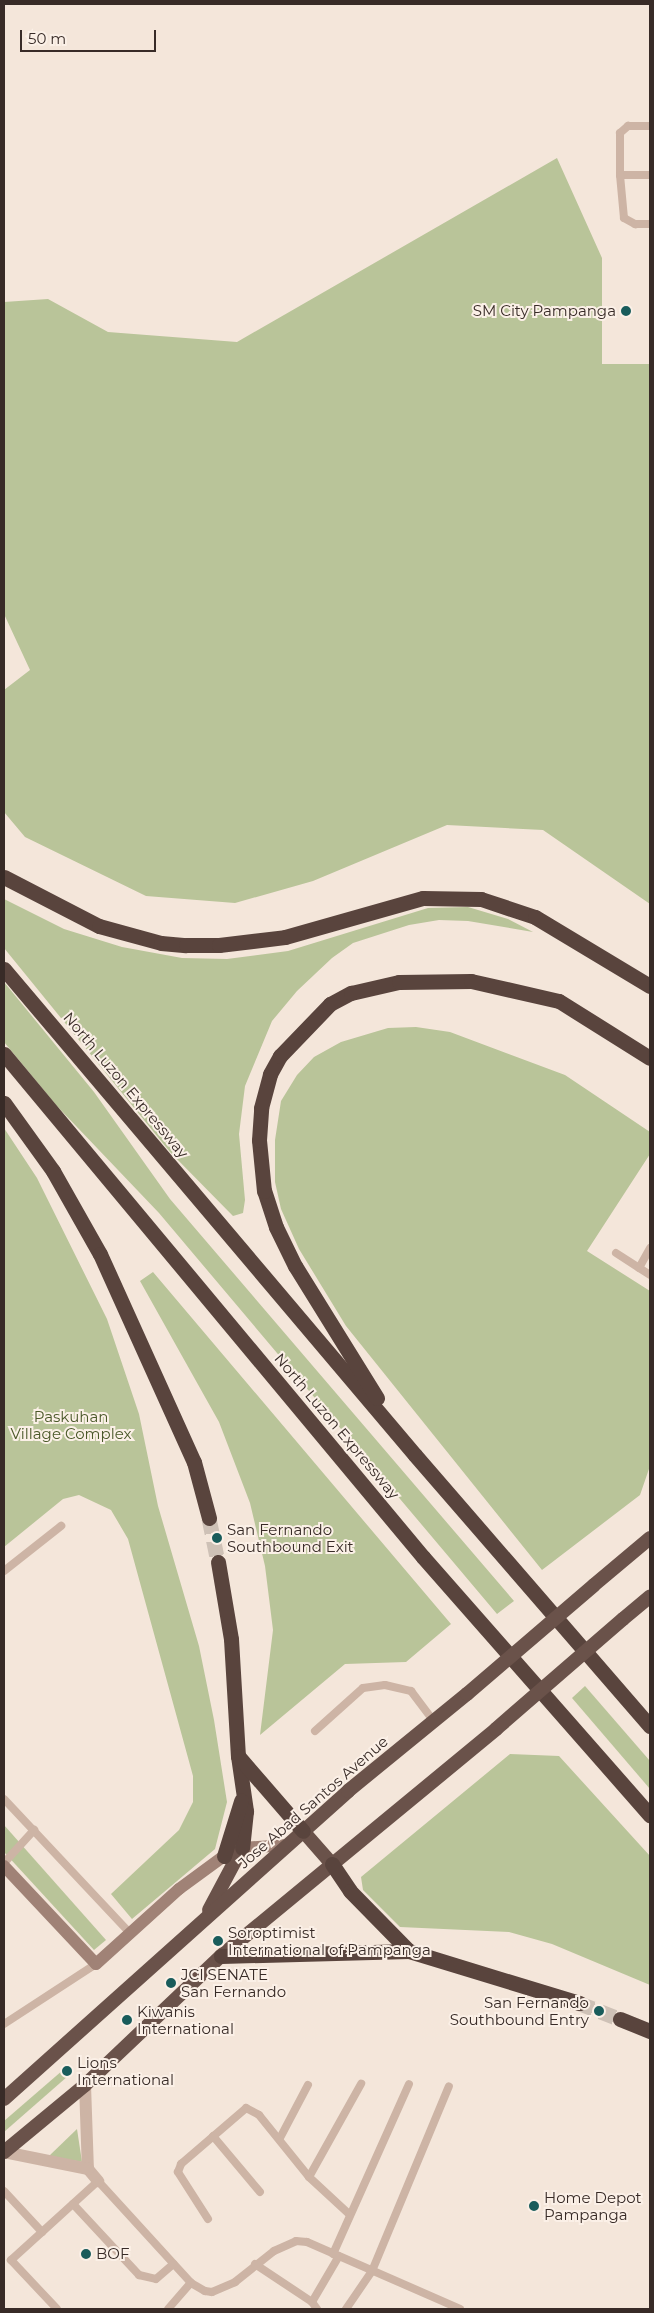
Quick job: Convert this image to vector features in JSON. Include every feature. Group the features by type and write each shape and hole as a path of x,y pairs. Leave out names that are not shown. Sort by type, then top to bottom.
{"highway":[{"path":"4,877 99,926 161,943 186,945 219,946 285,937 423,898 481,899 534,917 650,986"},
{"name":"North Luzon Expressway","path":"4,968 415,1455 650,1726"},
{"path":"415,1455 306,1286 276,1227 264,1191 259,1140 261,1108 273,1066 330,1004 351,993 399,982 471,981 559,1001 650,1058"},
{"name":"North Luzon Expressway","path":"4,1054 423,1557 650,1815"},
{"path":"4,1103 53,1171 100,1254 194,1462 209,1518"},
{"name":"Jose Abad Santos Avenue","path":"4,2099 303,1830 467,1694 650,1538"},
{"path":"204,1919 242,1848 247,1819 242,1797 238,1756 231,1639 218,1562"},
{"path":"4,2152 85,2085 221,1956 496,1729 650,1596"},
{"path":"238,1756 332,1864 350,1891 409,1951"},
{"path":"224,1856 242,1797"},
{"path":"221,1956 409,1951 579,2003"},
{"path":"620,2019 650,2031"}],"main road":[{"path":"4,1864 96,1964 179,1889 224,1856 242,1848 287,1845"}],"street":[{"path":"85,2085 88,2169 98,2181"},
{"path":"4,2152 88,2169"}],"lane":[{"path":"650,126 628,126 620,133 620,205 624,218 634,224 650,224"},
{"path":"620,175 650,175"},
{"path":"639,1268 650,1248"},
{"path":"616,1253 650,1275"},
{"path":"4,1571 61,1526"},
{"path":"315,1731 363,1688 385,1685 411,1691 434,1721"},
{"path":"4,1799 130,1933"},
{"path":"4,1864 34,1830"},
{"path":"4,2024 96,1964"},
{"path":"309,2177 361,2084"},
{"path":"312,2302 336,2255 349,2214 409,2084"},
{"path":"280,2138 308,2085"},
{"path":"346,2309 372,2271 449,2086"},
{"path":"208,2219 178,2172 181,2164 246,2108 253,2110 280,2138 309,2177 349,2214"},
{"path":"214,2136 260,2192"},
{"path":"57,2309 11,2260 98,2181 190,2283 212,2292 235,2282 255,2264 285,2244 296,2242 336,2255 460,2309"},
{"path":"4,2191 42,2232"},
{"path":"73,2204 139,2275 156,2279 173,2264"},
{"path":"255,2264 312,2302 317,2309"},
{"path":"168,2309 190,2283"}],"green space":[{"path":"557,158 602,258 602,364 650,364 650,904 543,830 447,825 313,881 235,903 146,896 25,837 4,812 4,690 30,670 4,614 4,302 48,299 108,332 237,342"},
{"path":"4,899 64,929 122,947 182,958 227,959 288,951 428,908 468,907 508,919 533,932 468,921 439,920 409,925 353,943 332,958 297,991 272,1021 245,1086 239,1134 245,1200 243,1213 233,1216 170,1152 4,948"},
{"path":"4,982 94,1092 170,1199 514,1601 497,1614 159,1213 56,1105 4,1042"},
{"path":"416,1027 450,1032 565,1075 650,1132 650,1154 587,1251 650,1291 650,1466 640,1495 542,1570 346,1326 299,1249 281,1209 275,1182 275,1140 281,1101 297,1075 314,1057 341,1042 388,1028"},
{"name":"Paskuhan Village Complex","path":"4,1128 37,1178 107,1319 139,1414 158,1506 199,1646 214,1720 227,1802 215,1849 132,1919 111,1894 179,1830 193,1802 193,1776 128,1539 111,1510 79,1495 63,1499 4,1547"},
{"path":"153,1272 451,1624 406,1662 345,1664 260,1735 273,1630 265,1566 250,1503 219,1422 140,1281"},
{"path":"585,1686 650,1761 650,1789 572,1698"},
{"path":"510,1754 559,1756 650,1856 650,1985 552,1944 509,1932 400,1927 363,1890 361,1877"},
{"path":"4,1825 106,1940 94,1950 4,1852"},
{"path":"63,2070 68,2076 4,2132 4,2121"},
{"path":"77,2129 82,2162 49,2156"}],"tunnel":[{"path":"209,1518 218,1562"},
{"path":"579,2003 620,2019"}],"place":[{"name":"SM City Pampanga","path":"626,311"},
{"name":"San Fernando Southbound Exit","path":"217,1538"},
{"name":"Soroptimist International of Pampanga","path":"218,1941"},
{"name":"JCI SENATE San Fernando","path":"171,1983"},
{"name":"San Fernando Southbound Entry","path":"599,2011"},
{"name":"Kiwanis International","path":"127,2020"},
{"name":"Lions International","path":"67,2071"},
{"name":"Home Depot Pampanga","path":"534,2206"},
{"name":"BOF","path":"86,2254"}]}
